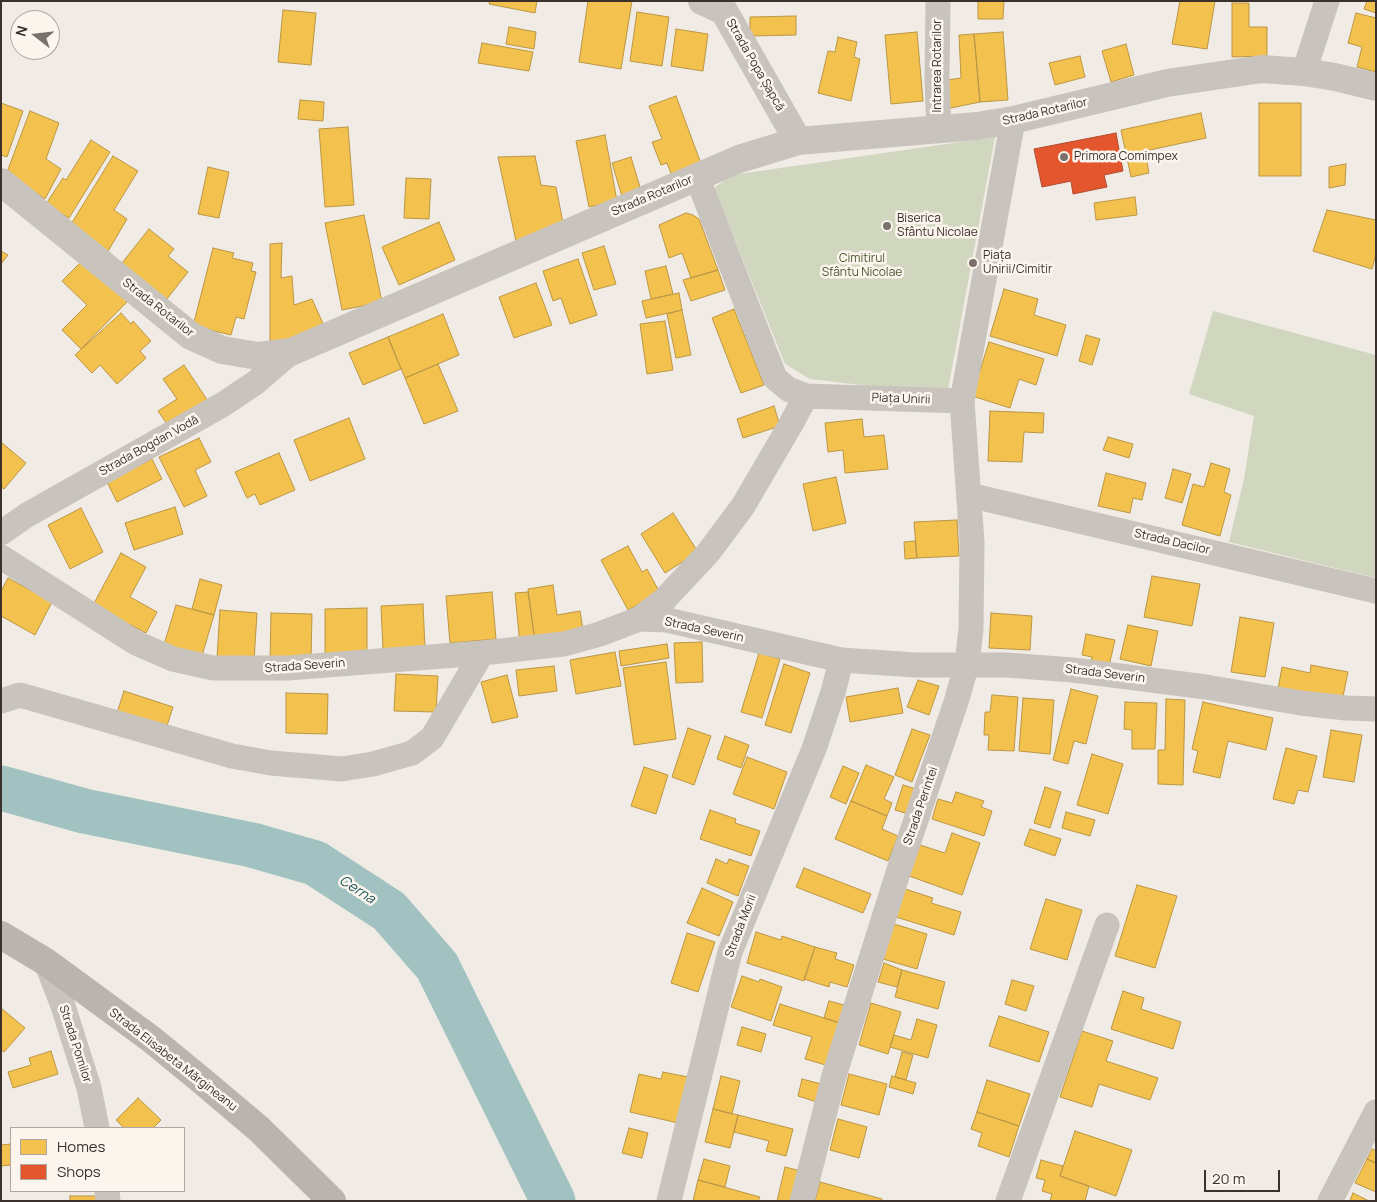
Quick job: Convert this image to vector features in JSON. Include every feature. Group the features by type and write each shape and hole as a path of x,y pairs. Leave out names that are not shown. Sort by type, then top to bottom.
{"main road":[{"name":"Strada Elisabeta Mărgineanu","path":"1,935 46,962 151,1040 201,1080 259,1129 332,1201"}],"street":[{"name":"Intrarea Rotarilor","path":"938,1 936,80 939,130"},
{"path":"1304,72 1327,1"},
{"name":"Strada Popa Șapcă","path":"717,4 798,141"},
{"name":"Strada Rotarilor","path":"1,182 191,336 222,350 258,356 290,352 739,158 798,141 977,126 1012,120 1167,83 1262,69 1304,72 1376,87"},
{"path":"962,401 1012,120"},
{"name":"Piața Unirii","path":"697,177 776,378 788,389 806,396 962,401"},
{"name":"Strada Bogdan Vodă","path":"1,533 27,515 222,405 255,382 290,352"},
{"path":"639,619 664,600 708,553 743,506 806,396"},
{"name":"Strada Perintei","path":"802,1201 834,1076 967,664 972,629 973,589 972,543 962,401"},
{"name":"Strada Dacilor","path":"969,495 1376,591"},
{"name":"Strada Severin","path":"1,557 136,643 173,659 213,668 288,668 482,653 564,644 600,634 639,619 668,620 841,660 916,666 967,664 1073,670 1206,687 1302,703 1376,709"},
{"path":"1,701 20,695 232,756 271,764 342,769 373,764 412,753 432,738 482,653"},
{"name":"Strada Morii","path":"669,1201 730,952 814,749 834,689 841,660"},
{"path":"1008,1201 1107,925"},
{"name":"Strada Pomilor","path":"46,962 63,1006 89,1088 97,1127"},
{"path":"1330,1201 1376,1112"}],"green space":[{"name":"Cimitirul Sfântu Nicolae","path":"995,137 947,395 810,379 785,364 714,188 732,175"},
{"path":"1213,311 1376,355 1376,578 1229,542 1244,479 1254,416 1189,394"}],"building: Homes":[{"path":"490,1 537,1 535,13 489,4"},
{"path":"588,1 632,1 621,69 579,62"},
{"path":"978,1 1004,1 1003,19 978,19"},
{"path":"1180,1 1215,1 1207,49 1172,44"},
{"path":"1367,1 1376,1 1376,13 1364,9"},
{"path":"1232,3 1249,3 1249,27 1267,27 1267,56 1232,57"},
{"path":"283,10 316,13 311,65 278,62"},
{"path":"637,12 669,17 662,66 630,61"},
{"path":"1356,13 1376,18 1376,72 1357,67 1362,47 1348,43"},
{"path":"796,16 796,35 750,36 750,17"},
{"path":"509,27 536,32 534,49 506,44"},
{"path":"676,29 708,34 703,71 671,66"},
{"path":"917,32 923,101 891,104 885,35"},
{"path":"1003,32 1008,100 980,102 974,34"},
{"path":"974,34 980,102 941,110 940,81 961,78 959,35"},
{"path":"838,37 857,42 854,57 860,59 851,101 818,93 828,51 835,52"},
{"path":"482,43 533,52 529,71 478,63"},
{"path":"1126,44 1134,75 1111,82 1102,51"},
{"path":"1080,56 1085,77 1055,85 1049,63"},
{"path":"676,96 703,169 673,179 667,163 661,165 652,142 662,139 649,106"},
{"path":"300,100 324,102 323,121 298,119"},
{"path":"1,103 23,111 7,157 1,155"},
{"path":"1259,103 1301,103 1301,176 1259,176"},
{"path":"30,111 59,123 46,159 61,169 45,199 7,172"},
{"path":"1201,113 1206,138 1145,151 1149,173 1131,177 1121,130"},
{"path":"348,127 354,205 325,207 319,129"},
{"path":"605,135 617,201 589,207 576,141"},
{"path":"91,140 110,152 69,218 46,204 63,178 66,180"},
{"path":"113,156 138,171 114,210 127,219 107,253 68,229"},
{"path":"535,156 541,185 556,187 564,228 517,246 498,157"},
{"path":"631,157 642,194 623,200 612,163"},
{"path":"1346,164 1345,185 1329,188 1329,167"},
{"path":"208,167 229,172 219,218 198,214"},
{"path":"406,178 431,179 429,219 404,218"},
{"path":"1135,197 1137,215 1096,220 1094,203"},
{"path":"1327,210 1376,220 1376,254 1372,269 1313,251"},
{"path":"686,213 699,219 718,270 691,278 682,253 669,258 659,225"},
{"path":"364,215 382,302 342,310 325,223"},
{"path":"439,222 455,260 399,285 382,247"},
{"path":"149,229 174,249 168,256 188,272 163,304 118,268"},
{"path":"282,243 281,278 292,276 294,305 312,299 325,328 270,348 270,244"},
{"path":"604,246 616,284 594,290 582,253"},
{"path":"213,248 234,253 232,258 253,263 251,271 256,272 244,319 236,317 231,335 193,326"},
{"path":"1,251 8,255 1,264"},
{"path":"84,259 127,302 81,349 62,330 87,305 62,281"},
{"path":"578,259 597,315 570,324 561,298 553,301 543,271"},
{"path":"666,266 673,294 651,299 645,271"},
{"path":"718,270 725,290 691,301 683,280"},
{"path":"536,283 552,325 514,338 499,297"},
{"path":"1004,289 1038,299 1034,315 1066,325 1057,356 990,336"},
{"path":"679,293 682,310 646,318 642,301"},
{"path":"734,309 764,385 741,393 712,318"},
{"path":"682,310 691,355 676,358 667,314"},
{"path":"121,313 131,324 133,321 151,341 140,351 146,358 117,384 100,365 92,373 75,355"},
{"path":"443,314 459,355 405,378 388,337"},
{"path":"665,321 673,370 647,374 640,324"},
{"path":"1086,335 1100,339 1092,365 1079,361"},
{"path":"388,337 401,369 363,385 349,353"},
{"path":"989,342 1044,359 1036,385 1019,379 1010,408 972,396"},
{"path":"438,364 458,411 424,424 405,378"},
{"path":"184,365 208,401 169,427 158,411 177,399 163,379"},
{"path":"774,406 780,426 743,438 737,419"},
{"path":"990,411 1044,413 1043,433 1024,432 1022,462 988,461"},
{"path":"349,418 365,459 310,481 294,440"},
{"path":"862,419 864,437 884,435 888,469 845,473 843,450 828,452 825,423"},
{"path":"1108,437 1133,444 1129,458 1103,450"},
{"path":"199,438 211,462 195,470 207,496 184,507 159,457"},
{"path":"1,442 26,463 4,489 1,487"},
{"path":"279,453 295,490 260,505 255,494 247,498 235,472"},
{"path":"152,459 162,479 117,502 107,482"},
{"path":"1211,463 1230,469 1224,492 1231,495 1220,536 1182,525 1193,484 1204,487"},
{"path":"1173,469 1191,474 1182,503 1165,498"},
{"path":"1106,473 1146,483 1142,500 1133,498 1130,513 1098,506"},
{"path":"836,477 846,523 813,531 803,484"},
{"path":"175,507 183,534 134,550 125,523"},
{"path":"81,508 103,552 70,569 48,525"},
{"path":"673,513 698,552 665,573 641,534"},
{"path":"957,520 959,556 917,558 914,522"},
{"path":"915,541 917,558 905,559 904,542"},
{"path":"628,546 642,572 647,569 660,593 628,610 601,560"},
{"path":"121,553 146,567 130,597 157,612 146,633 93,605"},
{"path":"1152,576 1200,584 1192,626 1144,617"},
{"path":"8,578 52,602 35,635 1,616 1,591"},
{"path":"200,579 222,585 214,615 192,609"},
{"path":"553,585 557,615 580,611 584,636 535,642 528,589"},
{"path":"492,592 496,639 450,643 446,596"},
{"path":"528,592 535,642 520,645 515,593"},
{"path":"423,604 425,648 383,650 381,606"},
{"path":"176,605 214,615 201,659 163,648"},
{"path":"367,608 367,655 325,656 325,609"},
{"path":"220,610 257,613 254,661 217,658"},
{"path":"271,613 312,614 311,661 270,661"},
{"path":"991,613 1032,616 1030,650 989,648"},
{"path":"1240,617 1274,623 1265,677 1231,672"},
{"path":"1128,625 1158,631 1151,666 1120,659"},
{"path":"1086,634 1115,640 1109,666 1091,662 1092,657 1082,655"},
{"path":"702,642 703,682 676,683 674,643"},
{"path":"667,644 669,658 621,666 619,651"},
{"path":"615,652 621,686 576,694 570,660"},
{"path":"759,653 780,659 762,718 741,712"},
{"path":"666,662 676,739 634,745 623,668"},
{"path":"784,664 810,673 791,733 765,725"},
{"path":"1311,665 1348,672 1342,701 1278,689 1282,667 1310,673"},
{"path":"554,666 557,691 519,696 516,670"},
{"path":"396,674 438,676 436,712 394,711"},
{"path":"507,675 518,717 492,723 481,682"},
{"path":"918,680 939,686 929,715 907,707"},
{"path":"898,688 903,713 850,722 846,697"},
{"path":"1071,689 1098,696 1086,744 1074,741 1068,764 1053,760"},
{"path":"124,691 173,707 165,732 116,716"},
{"path":"286,693 328,694 327,734 286,733"},
{"path":"992,695 1018,697 1014,751 988,750 989,735 984,735 985,712 990,712"},
{"path":"1023,698 1054,700 1050,754 1019,751"},
{"path":"1166,699 1185,700 1183,785 1158,784 1158,750 1165,750"},
{"path":"1125,702 1157,703 1155,749 1132,749 1132,730 1124,729"},
{"path":"1203,702 1273,718 1266,750 1228,741 1220,778 1193,772 1198,751 1192,749"},
{"path":"688,728 711,736 694,785 672,777"},
{"path":"912,729 930,735 912,782 895,775"},
{"path":"1331,730 1362,735 1354,782 1323,777"},
{"path":"725,736 749,745 741,768 717,759"},
{"path":"1286,748 1317,756 1308,792 1298,790 1294,804 1273,799"},
{"path":"1092,754 1123,764 1108,814 1077,805"},
{"path":"747,757 787,772 774,809 733,794"},
{"path":"866,765 894,777 884,799 892,803 887,816 851,801"},
{"path":"843,766 859,773 846,804 830,797"},
{"path":"644,767 668,775 656,814 631,806"},
{"path":"903,785 916,789 908,814 895,810"},
{"path":"1045,787 1061,792 1050,828 1034,823"},
{"path":"956,792 984,801 981,807 992,811 984,836 932,819 938,799 952,803"},
{"path":"851,801 887,816 882,829 898,836 888,861 835,839"},
{"path":"710,810 736,819 735,823 760,831 751,856 700,839"},
{"path":"1066,812 1095,820 1090,836 1062,828"},
{"path":"1030,829 1061,839 1055,856 1024,845"},
{"path":"952,833 980,843 962,895 909,876 920,845 945,853"},
{"path":"716,859 727,864 729,859 749,866 738,896 707,883"},
{"path":"804,868 871,894 863,913 796,887"},
{"path":"1137,885 1177,896 1155,968 1115,956"},
{"path":"702,888 733,902 719,936 687,923"},
{"path":"905,889 933,898 931,903 961,912 954,935 896,917"},
{"path":"1046,899 1082,910 1067,960 1030,949"},
{"path":"894,924 927,934 917,969 883,959"},
{"path":"756,932 781,940 782,936 815,947 804,981 747,963"},
{"path":"687,933 715,942 698,992 671,983"},
{"path":"815,947 837,953 835,959 854,965 847,987 830,982 829,987 804,979"},
{"path":"884,963 902,970 897,987 878,982"},
{"path":"902,970 945,982 938,1009 895,997"},
{"path":"742,976 759,982 760,979 782,987 771,1021 731,1007"},
{"path":"1012,980 1034,986 1026,1011 1005,1004"},
{"path":"1123,991 1144,998 1141,1009 1181,1022 1173,1049 1111,1029"},
{"path":"829,1001 848,1006 843,1024 824,1018"},
{"path":"871,1003 901,1012 888,1054 859,1045"},
{"path":"780,1004 843,1024 829,1066 805,1059 812,1037 773,1025"},
{"path":"1,1008 25,1028 4,1052 1,1050"},
{"path":"999,1016 1049,1032 1039,1062 989,1046"},
{"path":"917,1019 937,1025 928,1058 890,1047 894,1035 911,1040"},
{"path":"742,1027 766,1034 761,1052 737,1045"},
{"path":"1082,1031 1113,1041 1106,1061 1158,1078 1150,1100 1099,1084 1092,1107 1060,1097"},
{"path":"51,1051 58,1074 13,1088 8,1072 31,1065 29,1058"},
{"path":"902,1052 913,1055 906,1080 895,1077"},
{"path":"663,1072 688,1077 678,1123 630,1112 639,1074 661,1079"},
{"path":"849,1074 887,1084 879,1115 841,1105"},
{"path":"721,1076 740,1081 732,1114 713,1109"},
{"path":"892,1076 916,1083 913,1094 889,1087"},
{"path":"802,1079 825,1085 820,1103 798,1096"},
{"path":"987,1080 1030,1094 1019,1126 977,1112"},
{"path":"138,1098 161,1120 154,1127 123,1127 116,1120"},
{"path":"713,1109 738,1115 730,1148 705,1142"},
{"path":"977,1112 1019,1126 1009,1157 978,1146 982,1133 971,1129"},
{"path":"738,1115 793,1129 786,1156 766,1151 769,1141 734,1132"},
{"path":"838,1119 867,1127 859,1158 830,1150"},
{"path":"629,1128 648,1133 642,1158 622,1153"},
{"path":"1075,1131 1132,1150 1116,1196 1060,1176"},
{"path":"10,1144 10,1165 1,1166 1,1145"},
{"path":"1372,1149 1376,1151 1376,1163 1367,1159"},
{"path":"704,1159 730,1166 725,1187 698,1180"},
{"path":"1367,1159 1376,1163 1376,1192 1355,1183"},
{"path":"1041,1160 1063,1166 1060,1176 1089,1186 1085,1201 1050,1201 1052,1194 1042,1191 1045,1180 1036,1178"},
{"path":"785,1167 801,1171 794,1201 777,1201"},
{"path":"698,1180 760,1197 758,1201 693,1201"},
{"path":"820,1182 882,1199 882,1201 815,1201"},
{"path":"1353,1193 1369,1201 1351,1201"},
{"path":"70,1196 96,1196 96,1201 70,1201"}],"building: Shops":[{"path":"1116,133 1123,171 1104,175 1107,187 1073,194 1071,181 1042,187 1034,149"}],"waterway":[{"name":"Cerna","path":"1,788 84,811 252,845 315,863 389,911 437,966 553,1201"}],"place":[{"name":"Primora Comimpex","path":"1064,157"},
{"name":"Biserica Sfântu Nicolae","path":"887,226"},
{"name":"Piața Unirii/Cimitir","path":"973,263"}]}
